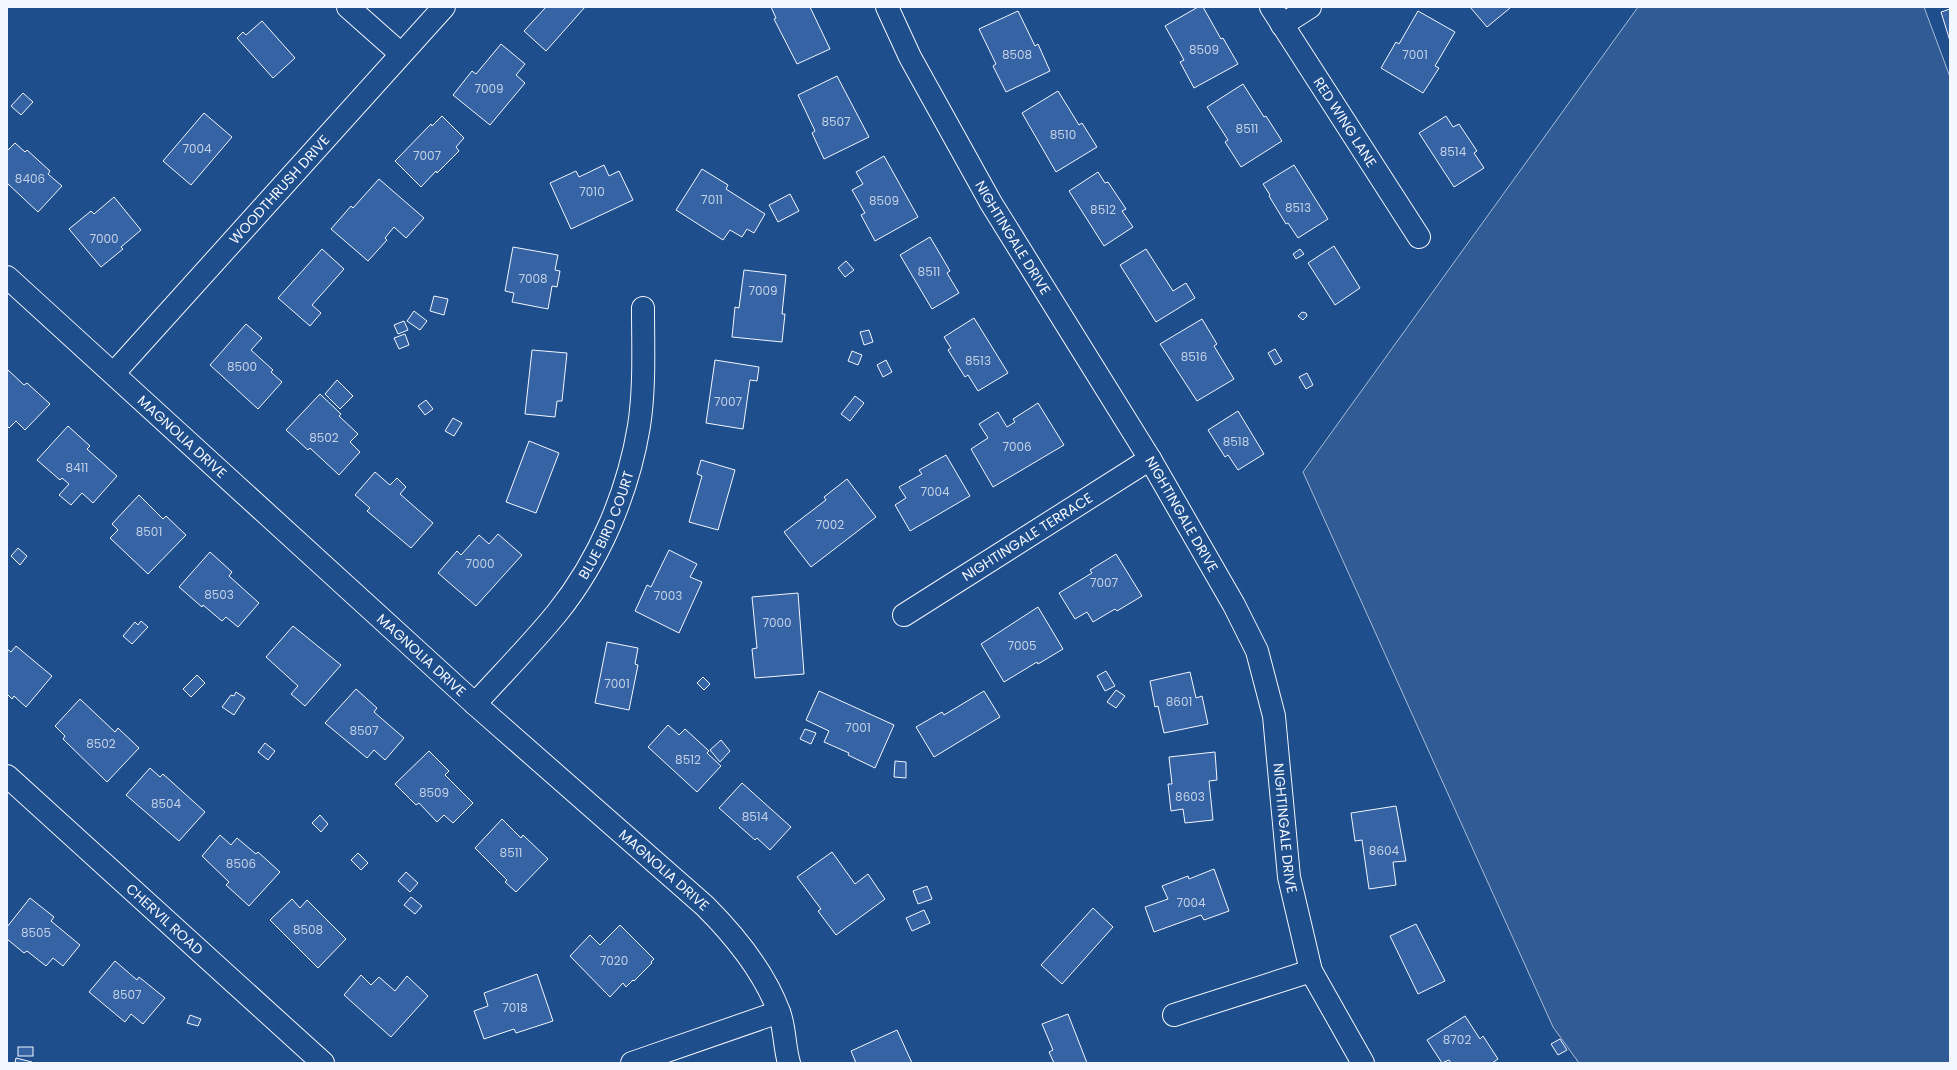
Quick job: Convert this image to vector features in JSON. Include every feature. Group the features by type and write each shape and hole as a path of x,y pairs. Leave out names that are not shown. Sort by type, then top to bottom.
{"street":[{"path":"348,7 401,54"},
{"name":"WOODTHRUSH DRIVE","path":"114,373 444,7"},
{"name":"NIGHTINGALE DRIVE","path":"887,7 910,57 991,203 1150,459 1234,605 1257,651 1274,716 1289,877 1311,971 1363,1063"},
{"name":"RED WING LANE","path":"1271,7 1419,237"},
{"path":"1282,26 1310,7"},
{"name":"MAGNOLIA DRIVE","path":"7,277 114,373 475,704 699,901 727,929 756,967 779,1012 789,1063"},
{"name":"BLUE BIRD COURT","path":"475,704 558,612 601,542 610,522 629,468 639,425 643,358 643,308"},
{"name":"NIGHTINGALE TERRACE","path":"904,615 1150,459"},
{"name":"CHERVIL ROAD","path":"7,776 323,1063"},
{"path":"1174,1015 1311,971"},
{"path":"632,1063 779,1012"}],"shaded area":[{"path":"1638,7 1924,7 1950,77 1950,1063 1579,1063 1553,1027 1303,472"}],"building":[{"path":"546,7 585,7 546,51 524,31"},
{"path":"771,7 810,7 830,49 797,64 774,19 776,18"},
{"path":"1198,7 1203,7 1221,39 1223,38 1238,64 1194,88 1180,62 1184,60 1165,26"},
{"path":"1470,7 1509,7 1510,8 1487,27"},
{"path":"1950,9 1950,41 1941,12"},
{"path":"1018,11 1035,46 1038,44 1050,71 1006,92 993,66 996,64 979,29"},
{"path":"1418,11 1455,32 1435,66 1439,68 1423,93 1381,68 1396,42 1399,44"},
{"path":"262,21 295,58 273,78 237,38 243,32 246,35"},
{"path":"501,44 525,64 516,75 525,83 490,125 453,95 472,71 476,74"},
{"path":"837,76 869,137 824,159 812,133 815,131 798,95"},
{"path":"1243,84 1264,117 1266,116 1282,141 1241,167 1225,142 1228,140 1207,107"},
{"path":"1058,91 1079,125 1082,123 1097,147 1056,172 1022,113"},
{"path":"23,93 33,102 21,115 11,106"},
{"path":"204,113 232,137 191,185 163,161"},
{"path":"442,116 464,138 456,147 459,151 437,173 436,171 421,187 395,161 431,124 432,126"},
{"path":"1446,116 1453,127 1459,124 1477,151 1474,153 1484,168 1454,187 1419,133"},
{"path":"15,143 25,152 27,150 50,171 48,174 62,186 38,212 7,183 7,151"},
{"path":"884,156 918,217 875,241 861,215 865,213 852,190 863,184 856,172"},
{"path":"604,165 609,176 619,171 633,200 571,229 550,183 576,171 579,177"},
{"path":"1294,165 1328,219 1298,238 1288,223 1286,224 1263,184"},
{"path":"702,169 728,185 726,189 765,214 754,233 747,229 742,237 730,230 723,240 676,210"},
{"path":"1098,172 1105,183 1108,182 1126,209 1122,211 1133,227 1104,246 1069,191"},
{"path":"379,179 424,218 406,238 394,227 385,238 387,240 368,261 331,229 351,206 353,208"},
{"path":"790,194 799,211 778,222 769,205"},
{"path":"114,197 141,230 121,247 123,249 101,267 69,229 91,211 94,214"},
{"path":"930,237 950,271 947,273 959,293 932,309 900,255"},
{"path":"1334,246 1360,288 1335,305 1308,263"},
{"path":"513,247 558,255 555,270 560,271 557,287 552,286 548,309 512,302 514,293 505,291"},
{"path":"322,249 344,269 312,305 321,313 310,326 278,298"},
{"path":"1146,249 1173,291 1186,283 1195,298 1156,322 1120,265"},
{"path":"1300,249 1304,254 1296,259 1293,254"},
{"path":"846,261 854,270 845,277 838,268"},
{"path":"744,270 786,275 782,314 785,314 782,342 732,337 735,307 739,308"},
{"path":"434,296 448,299 444,315 430,311"},
{"path":"414,311 427,321 420,330 407,321"},
{"path":"1302,312 1306,313 1307,316 1303,320 1298,316"},
{"path":"974,318 1008,373 978,391 968,375 965,377 948,350 951,348 944,337"},
{"path":"1202,319 1217,344 1214,346 1234,379 1197,401 1160,344"},
{"path":"404,321 408,330 398,334 394,325"},
{"path":"246,324 262,338 251,350 273,370 271,372 282,382 258,409 210,365"},
{"path":"869,330 873,342 864,345 860,332"},
{"path":"405,334 409,345 399,349 394,338"},
{"path":"1275,349 1282,361 1275,365 1268,353"},
{"path":"532,350 567,353 562,401 557,401 555,417 525,414"},
{"path":"852,351 862,355 858,365 848,361"},
{"path":"715,360 759,367 757,381 750,380 743,429 706,423"},
{"path":"886,360 892,372 883,377 877,365"},
{"path":"7,369 24,385 27,383 50,404 25,430 16,421 9,428 7,426"},
{"path":"1307,373 1313,385 1306,389 1299,377"},
{"path":"337,380 353,396 340,409 325,394"},
{"path":"320,394 341,414 339,416 358,434 350,442 360,452 339,475 310,448 308,450 286,430"},
{"path":"855,396 864,403 850,421 841,414"},
{"path":"426,400 433,409 425,415 418,406"},
{"path":"1038,403 1064,445 993,487 971,449 988,438 979,424 998,412 1007,427 1015,422 1013,419"},
{"path":"1238,411 1264,454 1238,470 1228,455 1225,457 1208,430"},
{"path":"453,418 462,423 454,436 445,431"},
{"path":"68,426 90,446 87,449 117,476 93,503 82,493 71,505 59,495 69,484 62,478 60,480 37,460"},
{"path":"529,441 559,453 536,513 506,502"},
{"path":"946,455 970,496 910,531 895,505 906,498 899,487 922,474 919,470"},
{"path":"701,460 735,470 718,530 689,522 702,476 697,474"},
{"path":"375,472 390,485 397,478 406,487 400,494 433,523 411,548 367,511 370,508 355,495"},
{"path":"847,479 876,517 811,567 784,532 826,500 824,497"},
{"path":"139,495 163,519 166,516 186,535 148,574 110,538 118,530 112,524"},
{"path":"498,534 522,555 476,606 438,573 457,551 461,555 479,535 489,544"},
{"path":"18,548 27,556 20,565 11,556"},
{"path":"669,550 697,564 690,577 702,582 679,633 635,611 647,585 651,587"},
{"path":"210,552 232,572 229,576 259,603 238,627 226,617 222,621 203,605 202,607 179,587"},
{"path":"1116,554 1142,596 1117,611 1115,609 1093,622 1087,612 1075,619 1059,593 1092,573 1090,570"},
{"path":"798,593 804,674 755,678 752,649 757,648 752,597"},
{"path":"1038,607 1063,649 1038,664 1037,662 1004,682 981,644"},
{"path":"141,621 148,627 132,644 123,636 135,622 138,625"},
{"path":"293,626 341,665 305,706 291,694 298,686 266,657"},
{"path":"607,642 638,648 635,664 638,665 629,710 595,703"},
{"path":"16,646 52,676 26,707 14,696 12,699 7,694 7,649 11,652"},
{"path":"1106,671 1115,686 1105,691 1097,676"},
{"path":"1190,672 1196,698 1202,696 1208,724 1164,733 1158,706 1155,707 1150,681"},
{"path":"197,675 205,683 191,697 183,689"},
{"path":"703,677 710,684 704,690 697,683"},
{"path":"356,689 377,708 374,712 404,738 385,760 374,750 367,758 325,723"},
{"path":"1116,690 1125,696 1116,708 1107,702"},
{"path":"819,691 894,725 875,768 848,755 849,753 824,742 829,731 806,720"},
{"path":"984,691 1000,717 934,757 916,727 942,712 944,715"},
{"path":"236,692 245,698 234,715 222,707 231,695 234,696"},
{"path":"80,699 115,732 118,728 139,748 107,782 63,739 65,736 55,726"},
{"path":"668,725 679,735 685,729 709,751 707,753 721,766 697,792 648,747"},
{"path":"805,729 816,733 811,744 800,739"},
{"path":"721,740 730,751 720,762 710,750"},
{"path":"265,743 275,751 268,760 258,752"},
{"path":"429,751 449,771 445,775 473,803 453,823 444,815 437,822 419,803 416,805 395,784"},
{"path":"1215,752 1217,780 1209,781 1213,820 1185,823 1183,809 1171,811 1168,784 1172,784 1169,757"},
{"path":"895,761 906,762 906,778 894,777"},
{"path":"150,768 160,777 163,774 205,812 179,841 126,795"},
{"path":"742,783 791,827 770,850 757,838 755,840 719,808"},
{"path":"1396,806 1406,861 1393,862 1396,885 1369,889 1362,840 1355,841 1351,813"},
{"path":"320,815 328,824 321,832 312,823"},
{"path":"502,819 521,838 523,835 548,859 516,892 505,882 507,880 475,848"},
{"path":"220,835 231,845 237,838 256,854 258,852 280,872 249,906 226,885 229,882 202,856"},
{"path":"832,852 855,884 868,874 885,899 836,935 818,911 821,909 797,877"},
{"path":"358,853 368,863 361,870 351,860"},
{"path":"1214,869 1229,911 1204,920 1201,915 1154,932 1145,907 1168,899 1162,886 1188,876 1189,879"},
{"path":"406,872 418,883 410,892 398,881"},
{"path":"927,886 932,899 918,904 913,891"},
{"path":"411,897 422,906 415,914 404,905"},
{"path":"30,898 54,917 51,921 80,945 63,966 53,958 46,966 27,951 24,953 7,939 7,927"},
{"path":"292,899 300,908 307,900 346,939 318,968 270,920"},
{"path":"1093,908 1113,927 1062,984 1041,965"},
{"path":"924,910 930,923 912,931 906,918"},
{"path":"1416,924 1445,981 1418,994 1390,936"},
{"path":"620,925 654,959 651,962 652,963 634,981 633,980 626,987 623,983 610,997 570,956 590,935 600,945"},
{"path":"115,961 137,980 139,977 165,998 143,1024 131,1014 125,1022 89,992"},
{"path":"537,974 553,1021 516,1033 514,1029 484,1039 474,1011 488,1006 484,993"},
{"path":"361,975 371,985 379,977 395,991 407,976 428,996 391,1037 344,995"},
{"path":"1068,1014 1087,1063 1054,1063 1049,1052 1053,1050 1042,1024"},
{"path":"190,1015 201,1019 198,1026 187,1023"},
{"path":"1465,1016 1480,1039 1483,1036 1498,1059 1492,1063 1451,1063 1449,1060 1442,1063 1427,1040"},
{"path":"897,1030 912,1063 856,1063 851,1051"},
{"path":"1560,1039 1567,1050 1558,1055 1551,1044"},
{"path":"18,1047 33,1047 33,1056 18,1056"},
{"path":"16,1058 32,1062 32,1063 15,1063"}]}
